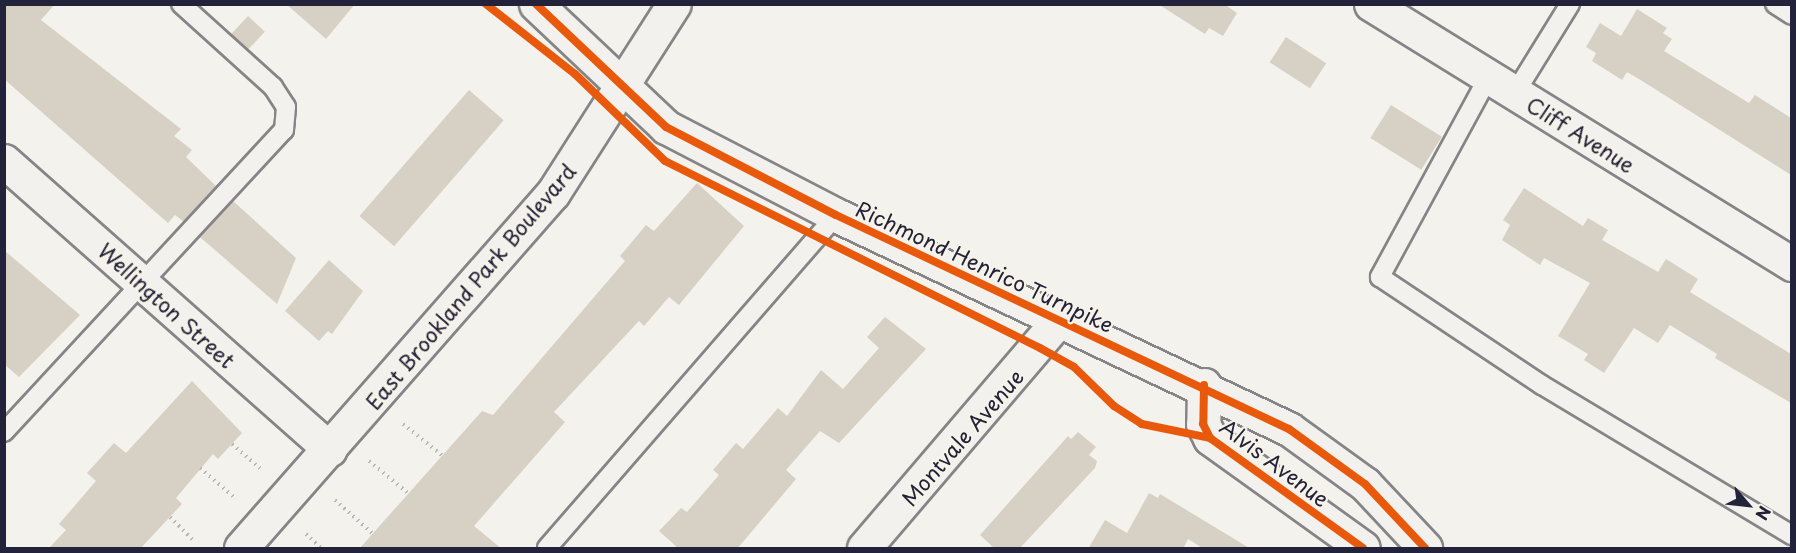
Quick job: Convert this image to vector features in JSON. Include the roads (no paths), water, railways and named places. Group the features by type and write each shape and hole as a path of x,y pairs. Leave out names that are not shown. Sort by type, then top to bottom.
{"street":[{"name":"Richmond Henrico Turnpike","path":"536,4 675,133 836,215 1057,322 1204,385 1335,459 1395,512 1425,549"},
{"name":"East Brookland Park Boulevard","path":"241,549 553,193 624,87 674,4"},
{"name":"Cliff Avenue","path":"1371,4 1791,264"},
{"name":"Wellington Street","path":"4,161 330,449"},
{"name":"Montvale Avenue","path":"864,549 1057,322"},
{"name":"Alvis Avenue","path":"1204,385 1203,424 1209,438 1363,549"}],"lane":[{"path":"4,432 284,130 286,107 273,87 181,4"},
{"path":"1570,4 1502,85 1380,277 1542,385 1791,535"},
{"path":"1775,4 1791,15"},
{"path":"547,549 836,215"}]}
